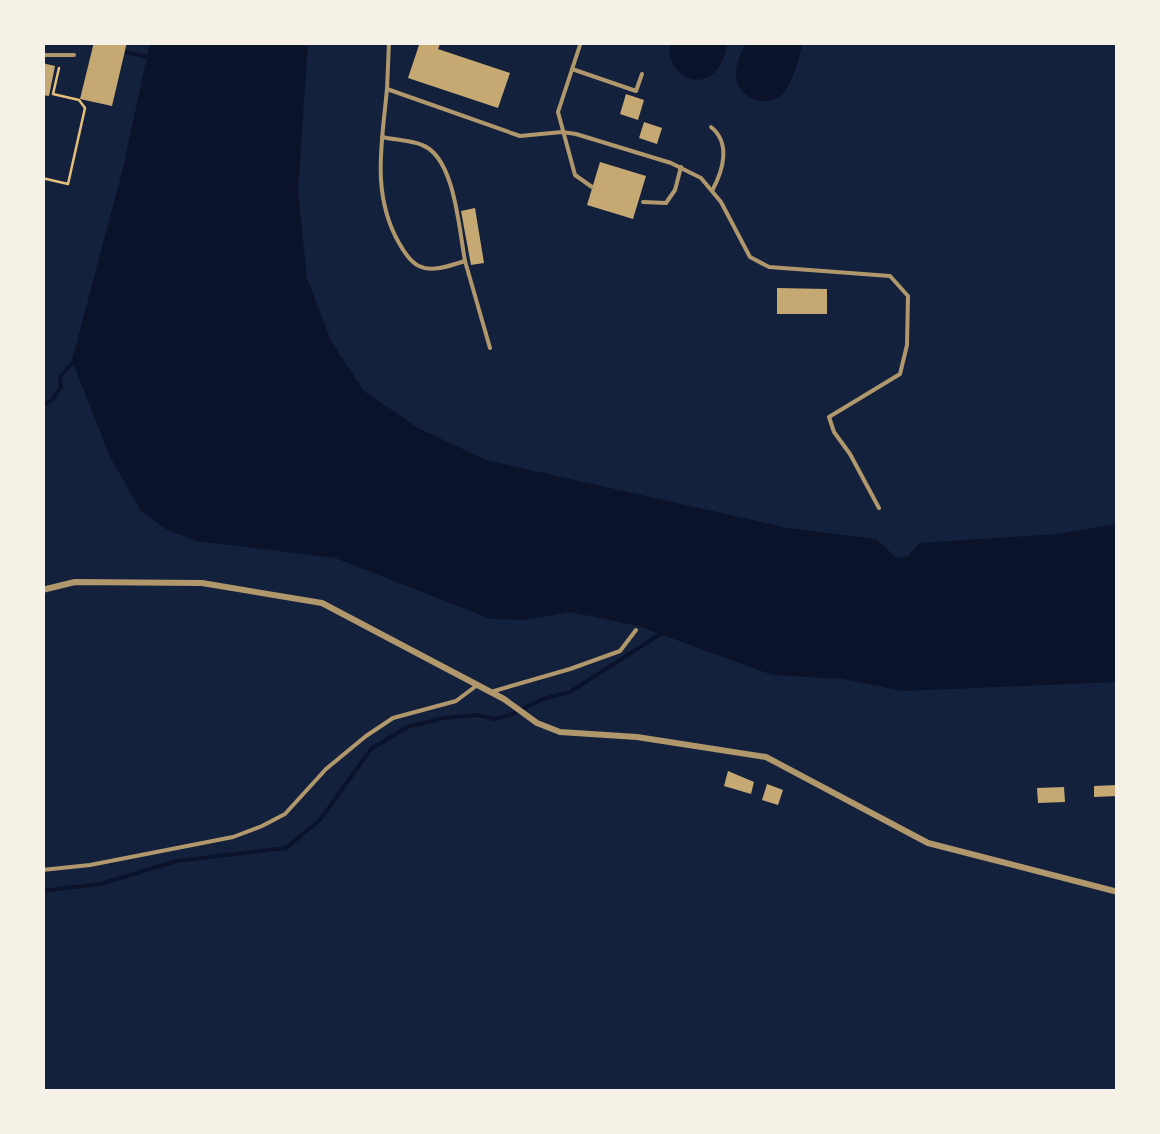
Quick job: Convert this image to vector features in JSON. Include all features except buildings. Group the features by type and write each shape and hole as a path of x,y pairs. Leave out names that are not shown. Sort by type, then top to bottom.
{"street":[{"path":"42,590 75,582 202,583 322,603 504,699 536,723 560,732 636,737 766,757 928,843 1118,892"}],"lane":[{"path":"389,42 379,186 384,210 409,259 420,268 465,261"},
{"path":"581,42 558,112 575,175 592,187"},
{"path":"42,55 74,55"},
{"path":"572,70 636,91 642,74"},
{"path":"387,89 520,136 562,132 681,167 713,189 750,257 769,267 890,276 908,296 908,345 900,374 829,417 878,508"},
{"path":"712,128 723,143 724,157 713,189"},
{"path":"382,138 423,145 442,160 490,348"},
{"path":"643,202 658,205 671,199 681,167"},
{"path":"490,692 620,650 636,630"},
{"path":"42,870 90,865 215,840 262,826 285,814 326,769 393,718 456,701 476,686"}],"path":[{"path":"42,178 68,184 85,108 79,100 54,94 58,68"}],"water":[{"path":"670,42 728,43 718,69 698,80 689,79 676,69"},
{"path":"150,43 308,43 298,191 307,278 332,343 364,391 418,428 486,460 788,528 876,539 898,559 909,555 919,543 1058,534 1117,524 1117,682 902,691 842,679 772,675 638,626 570,612 526,620 491,619 335,558 196,541 166,529 141,511 110,457 72,360 122,172"},
{"path":"745,43 803,43 790,84 775,99 760,101 740,89 736,69"}],"waterway":[{"path":"125,52 147,57"},
{"path":"42,405 51,401 61,387 60,377 75,360"},
{"path":"42,891 100,884 177,861 286,848 320,820 371,749 407,727 444,718 477,715 495,719 510,715 543,699 570,692 662,633"}]}
